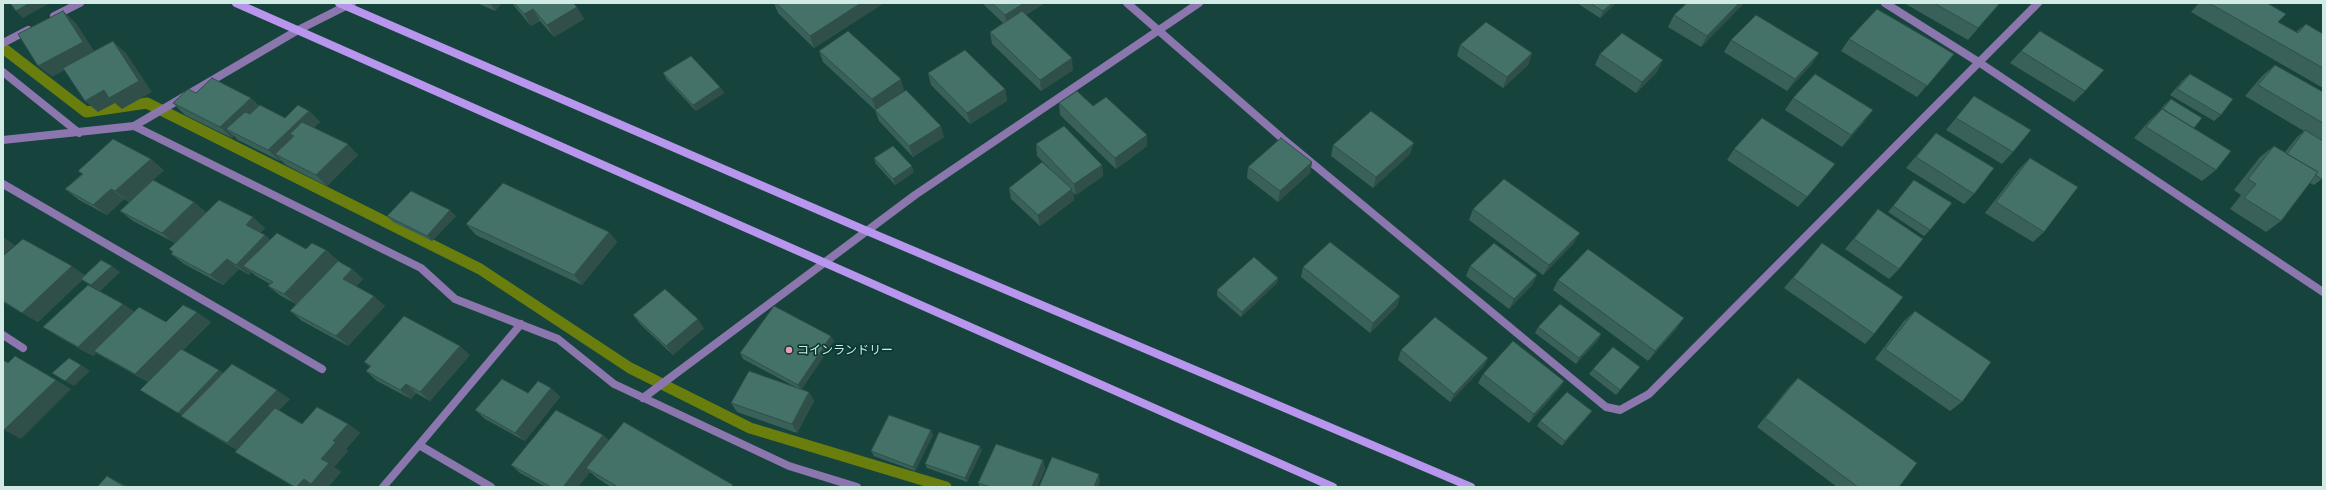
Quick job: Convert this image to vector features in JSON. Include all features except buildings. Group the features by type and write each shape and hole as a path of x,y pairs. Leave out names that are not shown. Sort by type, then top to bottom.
{"street":[{"path":"45,21 80,3"},
{"path":"236,3 822,263 1333,487"},
{"path":"1127,3 1283,139 1606,407 1620,410 1649,394 1896,144 1980,63 2038,3"},
{"path":"643,398 915,195 1199,3"},
{"path":"1885,3 1980,63 2323,292"},
{"path":"3,140 134,126 298,30 346,4 867,231 1471,487"},
{"path":"3,43 38,25"},
{"path":"3,72 79,133"},
{"path":"134,126 421,268 455,299 558,339 614,384 789,466 857,487"},
{"path":"3,184 322,369"},
{"path":"383,487 521,324"},
{"path":"3,335 23,348"},
{"path":"419,445 491,487"}],"waterway":[{"path":"3,48 86,112 147,103 480,269 630,368 750,428 946,487"}],"place":[{"name":"コインランドリー","path":"789,350"}]}
